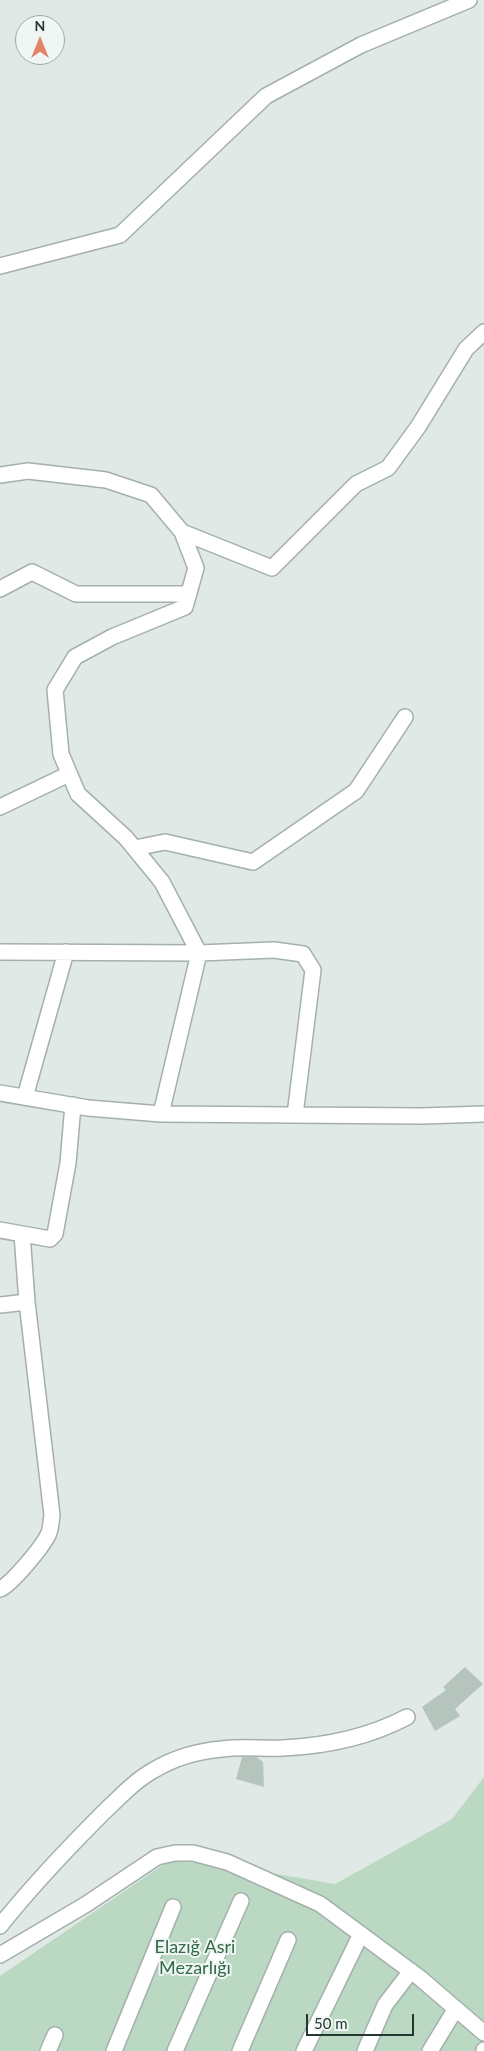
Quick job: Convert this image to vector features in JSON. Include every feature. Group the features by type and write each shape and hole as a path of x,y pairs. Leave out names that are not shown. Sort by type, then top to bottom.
{"street":[{"path":"0,266 120,235 266,96 360,46 469,0"},
{"path":"182,532 272,568 356,484 388,468 418,427 466,349 484,332"},
{"path":"0,474 28,471 106,480 151,495 182,532 196,568 185,607 112,637 75,657 55,690 61,754 78,794 126,838 162,882 199,953 161,1114"},
{"path":"0,589 32,572 76,594 189,594"},
{"path":"135,848 164,842 253,862 356,791 405,717"},
{"path":"0,807 69,774"},
{"path":"0,952 199,953 274,950 303,954 313,970 295,1115"},
{"path":"24,1097 66,952"},
{"path":"0,1093 73,1105 161,1114 422,1116 484,1114"},
{"path":"0,1230 50,1240 55,1234 68,1163 73,1105"},
{"path":"0,1589 7,1586 15,1578 48,1536 51,1528 51,1505 27,1302 22,1234"},
{"path":"0,1305 27,1302"},
{"path":"0,1926 67,1848 135,1783 155,1769 178,1759 220,1749 289,1748 339,1740 377,1731 407,1717"},
{"path":"0,1954 85,1904 157,1857 175,1853 193,1853 227,1862 320,1904 411,1971 484,2033"},
{"path":"175,2051 241,1901"},
{"path":"114,2051 173,1907"},
{"path":"304,2051 360,1934"},
{"path":"240,2051 288,1940"},
{"path":"365,2051 385,2005 411,1971"},
{"path":"430,2051 455,2010"},
{"path":"48,2051 55,2035"}],"green space":[{"name":"Elazığ Asri Mezarlığı","path":"484,1777 484,2051 0,2051 0,1976 170,1860 242,1868 335,1884 452,1819"}],"building":[{"path":"465,1667 483,1684 455,1709 460,1716 435,1731 422,1707 446,1690 443,1687"},
{"path":"242,1757 257,1757 263,1762 264,1787 236,1779"}]}
